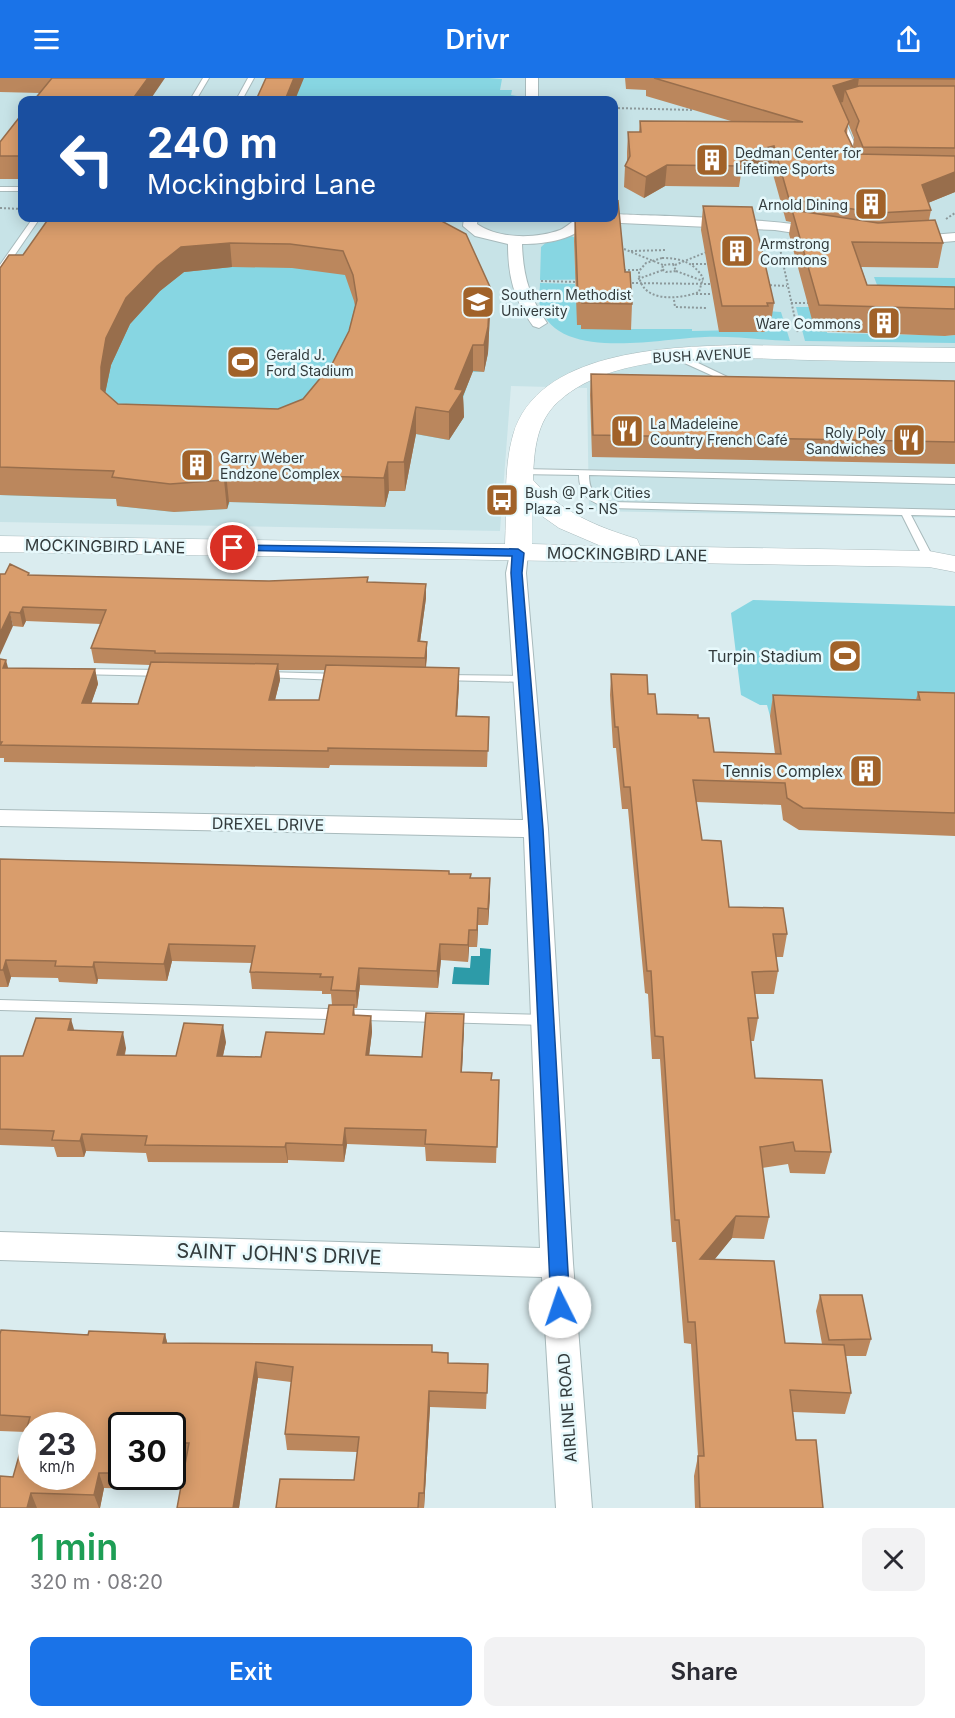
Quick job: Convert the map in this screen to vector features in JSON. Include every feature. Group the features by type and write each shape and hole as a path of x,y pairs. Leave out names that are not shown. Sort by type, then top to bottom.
{"main road":[{"name":"BUSH AVENUE","path":"518,553 524,441 529,422 538,409 567,385 608,368 672,354 746,351 955,355"},
{"path":"522,477 536,501 557,517 610,540 657,555"},
{"name":"MOCKINGBIRD LANE","path":"0,544 942,562 955,551"}],"street":[{"path":"532,78 532,96"},
{"path":"618,219 774,226 833,235"},
{"path":"466,223 483,235 533,240 563,233 585,222"},
{"path":"890,242 955,237"},
{"path":"515,240 516,281 522,300 539,323"},
{"name":"AIRLINE ROAD","path":"518,553 516,573 536,829 557,1263 574,1508"},
{"name":"DREXEL DRIVE","path":"0,818 536,829"},
{"name":"SAINT JOHN'S DRIVE","path":"0,1246 557,1263"}],"lane":[{"path":"195,96 206,78"},
{"path":"240,96 251,78"},
{"path":"851,161 848,151 851,142 835,106 867,102"},
{"path":"0,189 18,189"},
{"path":"0,270 4,257 33,222"},
{"path":"672,354 741,388 730,390"},
{"path":"584,472 584,487 591,498 610,506 955,513"},
{"path":"522,477 584,472 955,481"},
{"path":"905,512 942,562"},
{"path":"70,672 176,674"},
{"path":"258,675 352,677"},
{"path":"434,678 524,680"},
{"path":"0,1005 545,1020"}],"path":[{"path":"618,108 694,110"},
{"path":"0,208 18,209"},
{"path":"774,226 800,342"},
{"path":"668,258 667,251 626,250 663,265 674,265 710,250"},
{"path":"624,270 639,270 651,260 668,258 686,261 700,272 703,283 696,294"},
{"path":"691,264 710,264"},
{"path":"663,265 663,270"},
{"path":"674,265 676,271"},
{"path":"639,270 639,281 654,296 674,300 696,294 711,294"},
{"path":"639,281 663,270 670,273 676,271 703,283"},
{"path":"516,281 583,282"},
{"path":"628,283 639,281 724,285"},
{"path":"755,285 787,286"},
{"path":"674,300 675,307 707,308"},
{"path":"791,303 812,303"}],"shaded area":[{"name":"Southern Methodist University","path":"0,78 955,78 955,518 589,511 587,388 511,386 500,531 0,522"},
{"path":"291,78 489,78 502,79 500,90 512,90 511,95 517,96 266,96"},
{"name":"Gerald J. Ford Stadium","path":"231,222 316,222 484,372 472,372 463,398 464,417 449,440 314,416 405,491 389,491 385,507 230,502 227,509 174,512 117,506 118,499 0,495 0,421"},
{"path":"568,235 579,239 574,240 575,272 615,272 627,279 540,280 541,247 549,240"},
{"path":"874,277 955,278 955,287 879,290"},
{"path":"540,283 575,284 575,287 581,287 577,325 581,325 582,329 692,329 692,331 765,332 764,329 770,329 767,311 781,312 790,341 716,337 638,343 588,341 567,335 550,324 540,306"},
{"path":"796,307 832,307 827,333 925,335 943,333 945,336 955,335 955,343 805,341"},
{"name":"Turpin Stadium","path":"753,600 955,606 955,715 915,722 770,716 767,705 760,705 741,695 731,613"},
{"path":"480,948 491,949 489,985 452,984 454,967 470,968 471,956 480,956"}],"building":[{"path":"52,78 148,78 135,96 37,96"},
{"path":"266,78 294,78 287,96 258,96"},
{"path":"654,78 859,78 833,86 849,122 845,131 856,154 955,156 955,172 922,185 931,210 878,213 789,199 774,146 739,154 742,166 667,165 646,177 625,166 630,156 628,132 641,132 640,121 803,122"},
{"path":"859,78 955,78 955,79"},
{"path":"859,86 955,86 955,148 863,147 856,130 859,121 845,90"},
{"path":"18,119 18,156 0,156 0,142"},
{"path":"618,201 625,272 630,272 632,304 582,303 582,299 578,299 575,222 618,222"},
{"path":"703,206 752,207 774,303 767,303 768,306 722,306"},
{"path":"792,210 878,223 935,220 943,243 852,242 867,285 955,287 955,309 819,305"},
{"path":"46,222 444,222 466,234 490,287 488,327 484,345 473,345 455,389 463,390 449,412 416,407 404,462 388,462 384,478 226,473 224,480 170,484 112,477 114,471 0,467 0,268 9,255 23,255","holes":["230,243 290,244 343,251 353,275 357,300 349,331 332,364 303,399 278,409 118,404 101,389 101,367 106,338 126,298 157,266 181,247"]},
{"path":"591,374 955,381 955,442 593,435"},
{"path":"10,564 29,573 28,575 269,581 368,577 367,582 426,584 418,641 427,642 425,658 155,653 155,651 91,648 106,610 23,607 20,613 10,612 0,633 0,574 5,574"},
{"path":"0,659 6,660 3,668 95,669 82,703 138,704 151,662 278,664 269,700 319,700 326,665 459,668 456,716 489,717 488,751 328,748 328,751 0,745 2,742 0,742"},
{"path":"611,674 647,675 648,694 655,694 657,714 698,715 698,718 709,718 714,752 781,754 773,695 920,700 918,692 955,693 955,813 803,808 787,798 785,783 693,780 702,840 721,841 729,907 783,908 787,934 773,934 778,971 752,972 758,1018 748,1018 755,1078 822,1080 831,1152 795,1151 793,1142 760,1147 769,1217 736,1216 700,1259 774,1261 785,1343 844,1345 851,1393 790,1390 796,1440 816,1440 823,1508 700,1508 698,1456 704,1456 695,1322 688,1322 679,1220 675,1220 663,1037 655,1036 651,971 647,971 630,787 624,787 618,727 615,727"},
{"path":"0,859 449,871 449,874 471,874 470,878 490,878 488,909 478,908 477,930 469,930 468,945 440,944 437,971 359,968 356,991 331,990 333,977 320,977 321,974 250,972 255,946 169,944 164,964 94,962 93,967 55,966 56,961 6,960 3,970 0,970"},
{"path":"329,1005 354,1005 353,1015 371,1016 366,1055 422,1057 426,1013 464,1014 461,1072 492,1073 491,1080 499,1080 497,1147 425,1144 426,1130 345,1128 343,1145 286,1143 285,1147 145,1145 147,1136 82,1134 80,1141 52,1140 54,1131 0,1129 0,1056 23,1056 36,1018 71,1019 68,1030 123,1032 117,1055 176,1056 184,1023 223,1025 217,1056 261,1057 266,1032 324,1034"},
{"path":"820,1295 862,1295 871,1339 829,1340"},
{"path":"1,1330 88,1335 89,1331 165,1334 163,1343 432,1345 432,1352 448,1353 448,1363 488,1364 487,1393 429,1391 424,1493 419,1493 418,1508 276,1508 280,1479 354,1480 359,1437 285,1434 293,1367 256,1362 233,1508 177,1508 180,1490 186,1490 186,1459 189,1443 186,1443 186,1412 108,1412 108,1473 99,1473 96,1486 96,1412 18,1412 18,1416 0,1415"},
{"path":"18,1459 18,1490 95,1490 94,1495 31,1493 27,1508 0,1508 0,1476 13,1477"}],"place":[{"name":"Dedman Center for Lifetime Sports","path":"712,160"},
{"name":"Arnold Dining","path":"871,204"},
{"name":"Armstrong Commons","path":"737,251"},
{"name":"Southern Methodist University","path":"478,302"},
{"name":"Ware Commons","path":"884,323"},
{"name":"Gerald J. Ford Stadium","path":"243,362"},
{"name":"La Madeleine Country French Café","path":"627,431"},
{"name":"Roly Poly Sandwiches","path":"909,440"},
{"name":"Garry Weber Endzone Complex","path":"197,465"},
{"name":"Bush @ Park Cities Plaza - S - NS","path":"502,500"},
{"name":"Turpin Stadium","path":"845,656"},
{"name":"Tennis Complex","path":"866,771"}],"route":[{"path":"233,548 518,553 516,573 536,829 560,1307"}]}
